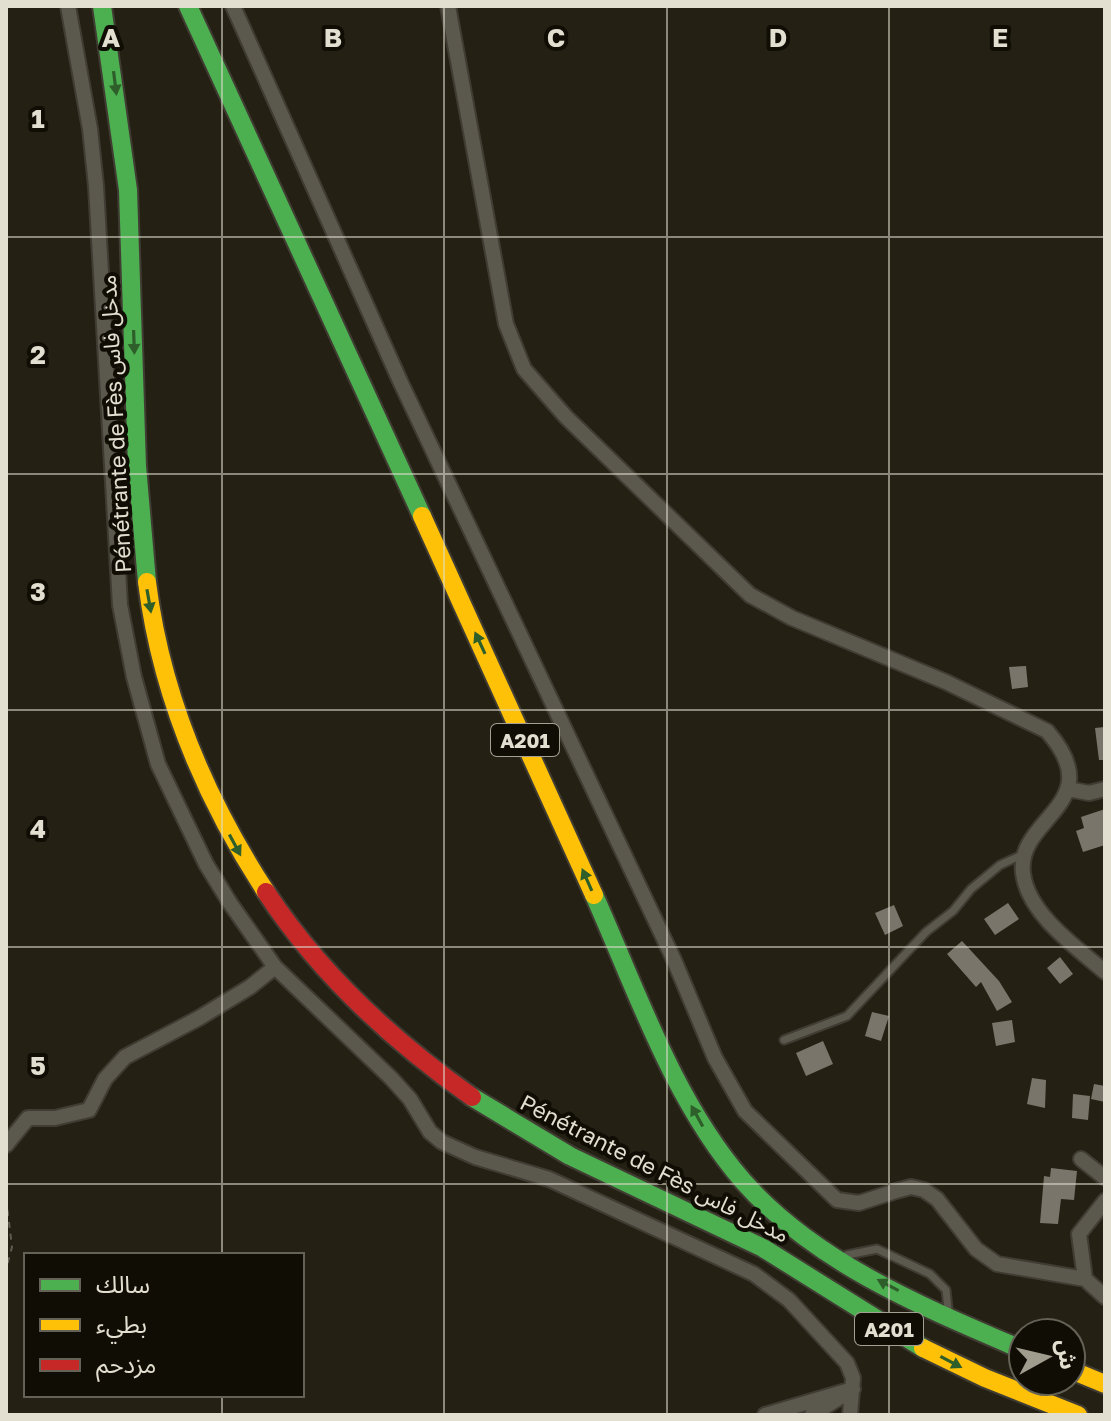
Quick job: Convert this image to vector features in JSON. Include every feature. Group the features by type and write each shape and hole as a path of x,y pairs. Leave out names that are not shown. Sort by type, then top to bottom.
{"highway":[{"name":"Pénétrante de Fès مدخل فاس","path":"102,6 121,133 132,249 138,492 148,597 166,677 188,749 237,849 277,912 305,949 390,1036 499,1115 549,1145 748,1239 894,1332 995,1385 1078,1415"},
{"name":"Pénétrante de Fès مدخل فاس","path":"188,6 531,753 676,1078 702,1126 755,1194 778,1215 839,1257 1007,1342"}],"street":[{"path":"68,6 90,129 96,186 120,605 134,677 158,764 206,864 275,967 401,1089 430,1132 442,1142 475,1157 549,1179 754,1274 789,1300 839,1353 850,1370 853,1389 850,1415"},
{"path":"233,6 400,381 674,960 715,1058 745,1111 837,1200 859,1203 911,1187 924,1190 937,1199 976,1249 997,1264 1085,1279 1105,1297"},
{"path":"448,6 506,324 524,369 616,469 750,595 792,618 946,682 1047,731 1068,753 1074,778 1073,790 1066,805 1026,853 1023,877 1036,904 1070,943 1105,972"},
{"path":"1073,790 1089,793 1105,789"},
{"path":"6,1145 28,1118 55,1118 89,1110 105,1079 125,1057 199,1018 250,987 275,967"},
{"path":"1081,1159 1105,1178"},
{"path":"1085,1279 1079,1234 1105,1201"},
{"path":"765,1415 853,1389"},
{"path":"812,1415 853,1389"}],"lane":[{"path":"784,1040 847,1016 971,889 1000,865 1026,853"},
{"path":"839,1257 877,1249 930,1274 946,1290 949,1315"}],"path":[{"path":"6,1198 12,1247 6,1270"}],"building":[{"path":"1026,666 1028,687 1012,689 1009,667"},
{"path":"1105,727 1105,760 1099,760 1095,728"},
{"path":"1105,809 1105,845 1083,852 1076,831 1084,828 1081,817"},
{"path":"1008,903 1019,919 995,935 984,919"},
{"path":"894,905 903,926 885,935 875,913"},
{"path":"962,941 999,981 1012,1002 997,1011 981,982 976,987 947,954"},
{"path":"1060,957 1073,974 1060,984 1047,968"},
{"path":"872,1012 889,1016 881,1041 865,1036"},
{"path":"1012,1020 1015,1042 996,1046 992,1023"},
{"path":"823,1041 833,1064 806,1076 796,1053"},
{"path":"1032,1078 1046,1080 1045,1108 1027,1104"},
{"path":"1094,1084 1105,1086 1105,1102 1091,1099"},
{"path":"1073,1094 1090,1096 1088,1120 1072,1118"},
{"path":"1051,1168 1077,1171 1074,1200 1061,1199 1058,1224 1040,1223 1044,1176 1050,1177"}],"traffic: fast":[{"path":"102,6 128,190 137,466 147,582"},
{"path":"188,6 422,516"},
{"path":"594,895 676,1080 696,1116 743,1181 803,1236 837,1259 910,1300 1007,1343"},
{"path":"472,1097 570,1156 763,1248 923,1348"}],"traffic: slow":[{"path":"422,516 594,895"},
{"path":"147,582 163,665 189,744 224,820 266,892"},
{"path":"923,1348 985,1378 1078,1415"},
{"path":"1087,1377 1105,1384"}],"traffic: jam":[{"path":"266,892 309,950 359,1004 414,1053 472,1097"}]}
